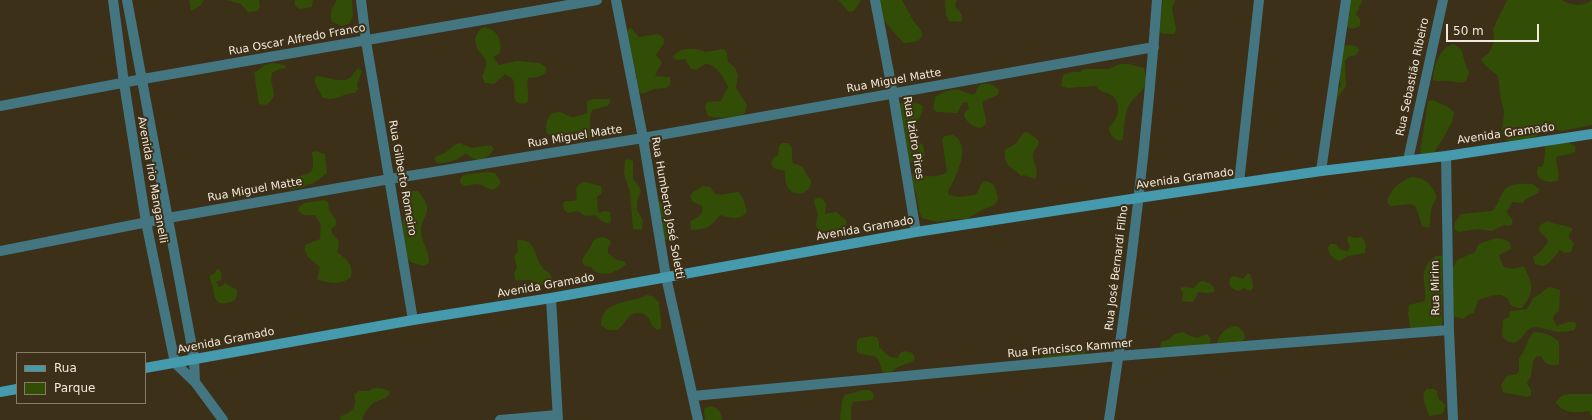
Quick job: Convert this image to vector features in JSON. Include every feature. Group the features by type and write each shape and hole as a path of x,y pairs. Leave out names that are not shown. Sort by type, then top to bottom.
{"street":[{"name":"Avenida Irio Manganelli","path":"113,0 124,83 146,222 175,363"},
{"name":"Avenida Irio Manganelli","path":"127,0 194,358 195,382"},
{"name":"Rua Gilberto Romeiro","path":"361,0 366,41 413,320"},
{"name":"Rua Oscar Alfredo Franco","path":"0,106 143,79 597,0"},
{"name":"Rua Humberto José Soletti","path":"616,0 643,138 666,277 698,420"},
{"name":"Rua Izidro Pires","path":"875,0 893,94 916,232"},
{"name":"Rua José Bernardi Filho","path":"1109,420 1138,198 1154,47 1157,0"},
{"path":"1239,183 1260,0"},
{"path":"1321,171 1346,0"},
{"name":"Rua Sebastião Ribeiro","path":"1408,160 1443,0"},
{"name":"Rua Miguel Matte","path":"0,251 168,218 390,179 643,138 1154,47"},
{"name":"Avenida Gramado","path":"146,368 194,358 413,320 551,298 916,232 1321,171 1446,156 1592,134"},
{"name":"Rua Mirim","path":"1446,156 1449,330 1453,420"},
{"path":"500,420 557,418 551,298"},
{"name":"Rua Francisco Kammer","path":"693,396 1118,356 1449,330"},
{"path":"175,363 195,382 223,420"},
{"path":"0,392 16,389"}],"green space":[{"path":"189,0 204,0 200,6 191,11"},
{"path":"227,0 259,0 260,7 257,11 248,12 241,4"},
{"path":"295,0 313,0 312,7 300,9 295,6"},
{"path":"337,0 352,0 353,16 349,24 342,26 332,22 332,10"},
{"path":"838,0 861,0 854,11 849,12"},
{"path":"879,0 902,0 914,22 921,30 922,36 919,40 904,43 884,20"},
{"path":"945,0 957,0 955,5 962,15 961,22 949,21 946,15"},
{"path":"1163,0 1175,0 1172,9 1176,29 1175,34 1164,34 1159,32"},
{"path":"1348,0 1362,1 1356,14 1360,19 1360,26 1353,29 1346,27"},
{"path":"1507,0 1562,0 1569,4 1581,5 1592,0 1592,125 1562,131 1548,129 1534,137 1511,144 1502,134 1504,111 1498,76 1485,65 1481,59 1489,53 1494,42 1493,29"},
{"path":"485,27 496,33 500,40 500,53 493,57 499,65 517,61 539,63 546,67 546,72 542,75 528,78 527,103 521,104 515,100 513,80 505,74 494,84 485,83 482,77 486,67 486,61 477,48 475,41 477,34"},
{"path":"631,28 639,37 658,34 664,38 664,43 656,55 662,62 655,76 670,77 670,85 666,88 654,89 642,94 638,91 635,82 637,77 634,72 626,37 628,29"},
{"path":"1454,44 1461,49 1469,72 1468,77 1465,82 1460,83 1433,80 1438,58 1445,49"},
{"path":"1347,45 1356,46 1359,50 1356,55 1348,57 1345,61 1346,86 1336,103 1334,92 1339,89 1341,84 1339,78 1339,49"},
{"path":"686,49 696,49 706,52 724,49 727,54 728,62 735,68 738,75 736,88 747,105 745,113 727,118 708,116 705,107 707,102 721,101 728,87 722,75 716,68 709,64 705,64 696,70 691,69 685,59 676,60 673,57 680,51"},
{"path":"273,63 285,65 286,68 279,69 272,73 271,78 274,90 273,97 266,105 259,104 254,73 265,65"},
{"path":"1120,64 1129,64 1144,68 1146,82 1142,90 1128,107 1123,139 1120,141 1112,136 1109,130 1109,127 1115,120 1118,111 1115,98 1103,92 1096,86 1068,88 1061,86 1063,75 1072,72 1080,72 1084,69 1109,69"},
{"path":"358,68 362,71 357,84 358,89 355,93 350,93 331,99 322,97 315,82 316,76 346,80 351,77"},
{"path":"981,84 991,84 999,90 998,95 983,101 986,124 981,128 975,127 967,121 964,116 965,112 969,108 967,102 963,103 957,113 937,112 933,109 935,97 950,90 960,90 969,94 975,94 977,88"},
{"path":"593,99 610,99 610,103 607,106 592,110 590,121 590,138 584,141 578,141 564,136 547,134 546,124 551,114 561,112 571,117 585,114 587,113 587,101"},
{"path":"1433,100 1446,106 1454,112 1452,121 1433,154 1420,153 1428,101"},
{"path":"909,102 923,106 920,117 913,130 917,140 923,145 925,155 922,159 913,162 908,162 908,149 904,136 905,131 898,106 900,103"},
{"path":"1025,132 1029,133 1039,141 1033,156 1037,170 1035,179 1024,175 1021,176 1009,166 1005,156 1005,150 1013,146"},
{"path":"953,135 959,140 962,147 962,154 958,171 948,192 949,195 959,197 975,195 984,181 994,185 998,197 997,202 967,219 954,219 937,222 922,218 919,211 916,192 911,184 912,174 934,176 947,172 942,139 944,136"},
{"path":"459,143 472,148 491,145 494,149 488,156 481,160 474,159 466,153 452,161 437,163 434,158"},
{"path":"782,143 788,143 790,145 792,148 793,163 802,167 811,180 809,189 803,193 799,194 792,192 787,185 785,171 773,168 772,166 772,160 778,155 779,146"},
{"path":"1559,143 1569,143 1575,146 1575,152 1558,156 1556,159 1559,176 1557,181 1550,182 1539,178 1537,173 1538,166 1542,167 1545,157 1545,147"},
{"path":"316,151 325,154 327,173 315,182 291,190 290,183 292,179 311,172 313,169 312,152"},
{"path":"627,159 633,161 633,179 640,188 641,192 637,201 637,210 643,220 642,230 633,229 630,192 624,173 625,160"},
{"path":"488,172 495,173 501,182 495,189 489,189 477,184 464,186 460,182 462,176 467,174"},
{"path":"1411,177 1424,180 1431,185 1437,198 1431,209 1429,228 1422,226 1416,207 1411,204 1391,206 1387,202 1393,190 1403,181"},
{"path":"584,182 601,186 602,193 597,197 598,211 599,213 604,211 610,212 611,221 609,224 602,221 595,215 585,216 578,211 568,213 564,210 563,204 565,201 574,201 577,199 576,191 578,186"},
{"path":"1517,184 1533,184 1539,189 1538,193 1526,199 1523,203 1512,202 1509,209 1506,211 1513,221 1511,226 1504,225 1492,231 1477,229 1459,232 1454,229 1455,222 1461,214 1492,211 1503,192 1509,187"},
{"path":"703,186 710,187 715,194 721,195 738,192 743,198 747,212 738,218 720,215 708,227 691,230 690,222 701,214 702,206 692,201 690,196 693,192"},
{"path":"418,191 425,201 427,208 421,229 429,263 423,266 410,262 406,257 402,222 406,215 408,193"},
{"path":"666,197 671,201 671,207 667,215 672,229 670,238 662,241 657,203"},
{"path":"820,197 826,204 825,214 836,212 846,220 845,228 841,233 826,236 819,231 816,225 818,214 814,202 815,199"},
{"path":"325,200 328,202 329,210 336,220 336,225 331,229 332,234 339,242 337,252 348,262 352,272 351,277 347,280 334,283 317,279 320,267 311,260 305,252 305,245 320,239 321,225 315,215 304,215 298,210 304,203"},
{"path":"1547,221 1573,229 1569,235 1569,238 1574,243 1571,252 1565,253 1560,250 1549,263 1543,266 1535,264 1533,257 1540,252 1548,242 1547,238 1539,231 1540,225"},
{"path":"1348,236 1356,238 1362,237 1364,239 1366,247 1365,253 1348,256 1340,261 1335,259 1331,256 1328,247 1331,244 1336,244 1344,251 1348,251 1350,246 1347,241"},
{"path":"604,237 610,240 611,244 608,248 608,253 615,259 625,262 626,265 608,274 599,273 591,267 585,266 582,262 593,241"},
{"path":"1496,238 1510,242 1511,249 1499,255 1504,267 1513,269 1524,266 1531,283 1531,292 1529,297 1522,308 1518,308 1510,305 1508,300 1501,295 1492,296 1478,300 1474,313 1463,319 1452,316 1452,270 1457,260 1475,252 1479,244"},
{"path":"517,241 528,242 531,245 540,264 551,275 553,282 549,287 543,286 534,281 515,280 514,273 517,267 514,257 518,251"},
{"path":"1436,256 1443,256 1442,325 1438,330 1411,333 1408,314 1409,305 1425,301 1424,271 1430,261"},
{"path":"217,269 221,272 222,279 216,282 219,287 225,283 237,290 235,300 222,304 215,298 210,276 215,273"},
{"path":"1248,273 1250,274 1253,284 1253,288 1250,291 1243,288 1240,291 1231,287 1230,278 1234,276 1243,279"},
{"path":"1202,281 1209,283 1213,287 1214,292 1198,292 1192,302 1182,301 1183,293 1180,288 1194,288"},
{"path":"1549,287 1560,290 1559,311 1554,315 1553,319 1557,326 1568,322 1575,322 1575,330 1555,332 1535,327 1528,330 1515,343 1507,341 1502,336 1503,320 1509,317 1510,311 1527,309 1533,298"},
{"path":"647,295 652,296 659,302 661,328 658,330 652,325 646,315 638,313 627,318 623,325 616,330 604,328 601,325 602,317 611,306"},
{"path":"1235,326 1243,331 1245,339 1238,343 1218,347 1218,339 1222,333"},
{"path":"1183,332 1197,338 1207,334 1211,339 1209,345 1160,349 1161,342 1170,339 1174,334"},
{"path":"1534,332 1548,334 1559,342 1559,364 1551,365 1546,363 1541,356 1536,357 1533,361 1531,376 1527,383 1531,390 1531,396 1526,397 1503,392 1501,385 1507,376 1517,374 1519,371 1519,358 1524,352 1529,338"},
{"path":"872,336 877,337 879,347 890,357 898,358 900,353 904,351 913,353 915,359 898,367 890,373 884,374 876,357 857,352 857,341 860,338"},
{"path":"1058,345 1069,348 1082,348 1085,351 1085,355 1041,361 1041,358 1049,350"},
{"path":"373,388 384,389 390,392 389,395 371,405 362,420 340,420 341,416 351,411 355,406 354,395 359,391 369,391"},
{"path":"1427,389 1434,389 1437,391 1438,398 1445,405 1442,414 1429,416 1424,402 1424,395"},
{"path":"863,390 869,390 873,393 874,398 872,400 853,402 851,408 851,420 840,420 842,400 845,395"},
{"path":"1568,394 1592,394 1592,418 1589,411 1571,412 1559,407 1556,403 1559,398"},
{"path":"710,406 719,410 722,420 705,420 704,409"}]}
